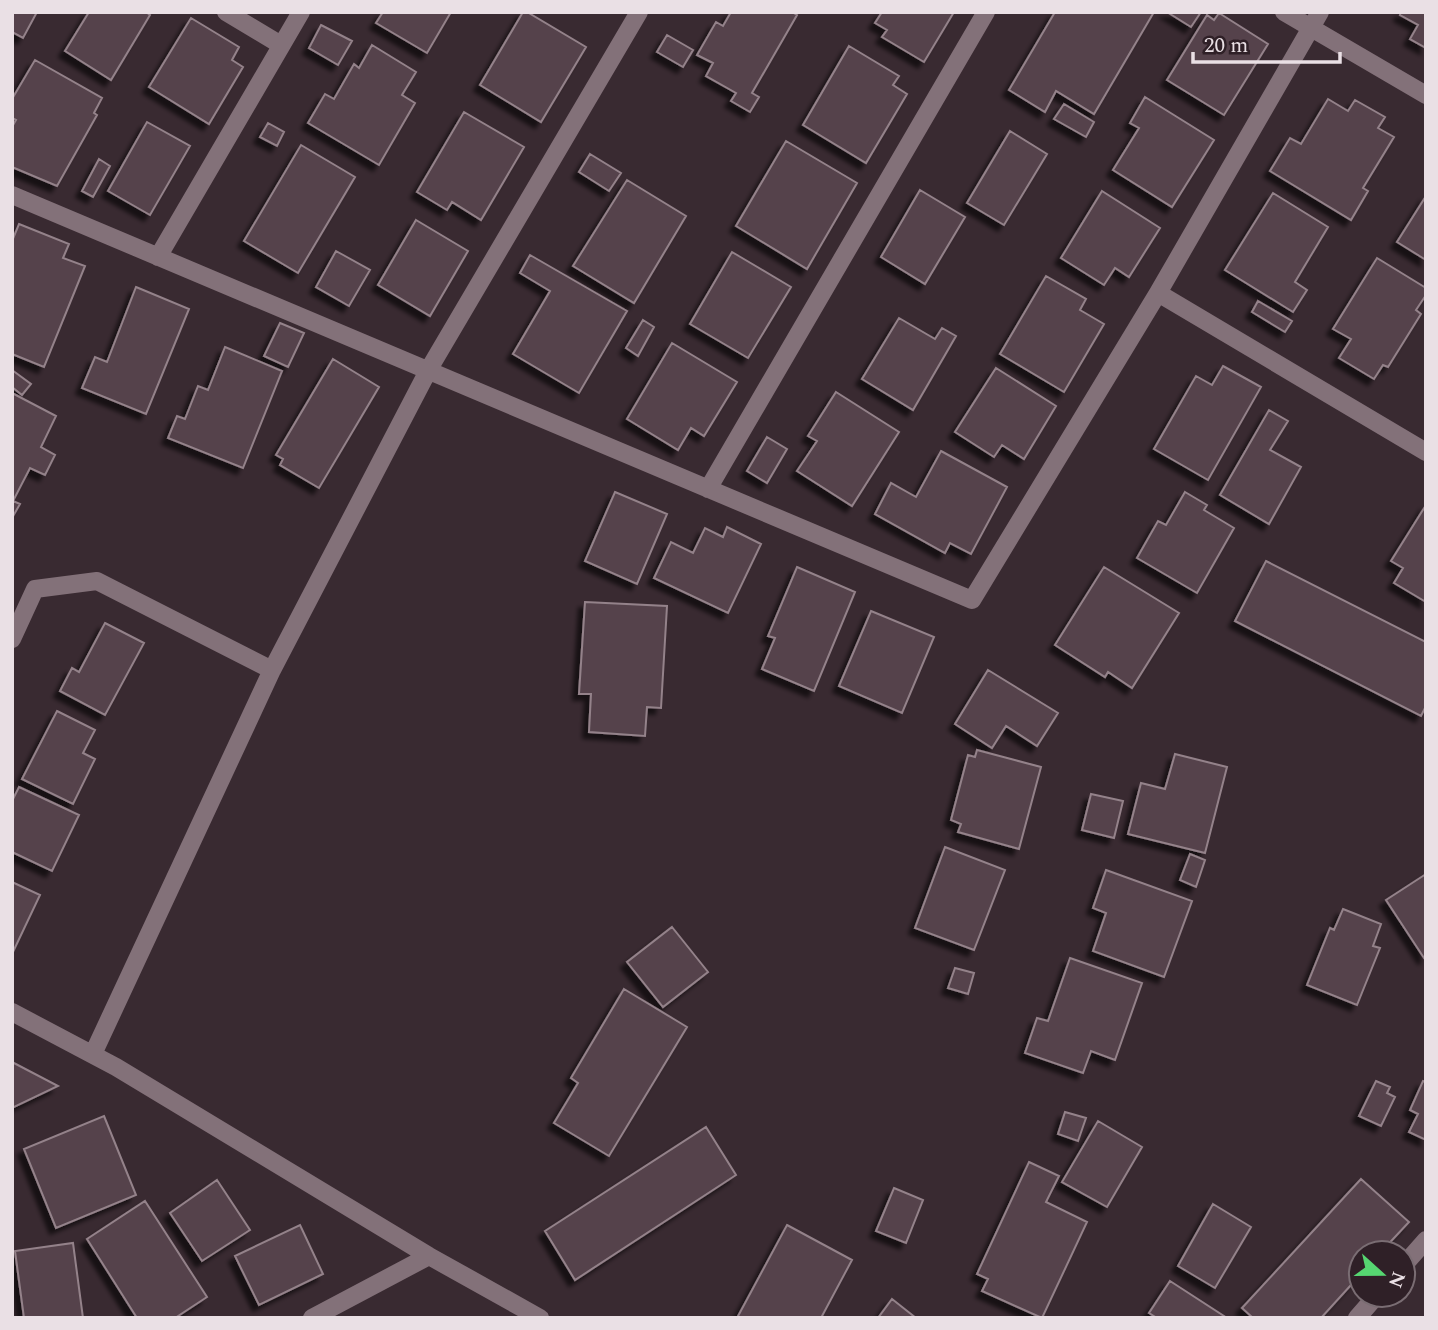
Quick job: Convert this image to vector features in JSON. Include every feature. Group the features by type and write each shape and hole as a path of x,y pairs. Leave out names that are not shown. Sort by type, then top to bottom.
{"street":[{"path":"226,12 281,45"},
{"path":"158,257 301,12"},
{"path":"93,1054 272,670 429,369 639,12"},
{"path":"708,489 986,12"},
{"path":"1284,12 1426,95"},
{"path":"12,195 972,600 1158,293 1320,12"},
{"path":"1158,293 1426,452"},
{"path":"12,639 35,589 97,581 272,670"},
{"path":"12,1012 93,1054 429,1256 540,1318"},
{"path":"312,1318 429,1256"}],"building":[{"path":"12,12 37,12 23,38 12,32"},
{"path":"89,12 146,12 150,15 111,80 65,51"},
{"path":"383,12 451,12 427,53 376,23"},
{"path":"523,12 586,47 541,122 480,85"},
{"path":"731,12 792,12 797,15 752,93 759,97 750,112 731,101 736,93 706,76 713,63 697,55 716,22 723,26"},
{"path":"882,12 954,12 924,62 882,37 887,30 875,23"},
{"path":"1055,12 1154,12 1094,114 1056,91 1045,112 1009,90"},
{"path":"1167,12 1201,12 1191,27"},
{"path":"1401,12 1426,12 1426,48 1410,39 1418,25 1400,15"},
{"path":"1219,13 1268,44 1224,115 1167,80 1207,15 1214,20"},
{"path":"191,18 239,47 232,60 243,67 209,124 149,87"},
{"path":"321,25 352,41 338,65 309,48"},
{"path":"667,35 693,50 683,67 657,52"},
{"path":"372,45 416,72 402,95 415,103 379,165 308,123 325,94 334,99 354,64 359,68"},
{"path":"849,46 899,76 893,85 907,94 866,163 803,125"},
{"path":"35,60 102,98 94,113 97,115 57,186 12,167 12,127 16,120 12,118 12,99"},
{"path":"1145,97 1214,140 1172,207 1113,170 1139,128 1130,123"},
{"path":"1328,99 1348,111 1355,100 1385,117 1378,128 1394,137 1363,188 1368,191 1351,220 1270,171 1290,138 1301,144"},
{"path":"1064,104 1094,122 1086,137 1054,119"},
{"path":"464,112 524,147 481,220 452,202 447,210 417,192"},
{"path":"147,122 190,146 150,215 108,191"},
{"path":"268,123 284,132 277,146 260,137"},
{"path":"1010,131 1047,154 1004,225 967,203"},
{"path":"786,141 857,183 807,269 736,226"},
{"path":"301,145 355,177 298,273 244,241"},
{"path":"590,154 621,173 609,191 579,172"},
{"path":"99,159 110,166 93,197 82,191"},
{"path":"627,180 686,216 634,303 573,266"},
{"path":"920,190 965,217 925,284 881,257"},
{"path":"1102,191 1160,228 1129,277 1115,268 1104,285 1061,258"},
{"path":"1273,193 1328,227 1295,282 1307,290 1293,312 1225,270"},
{"path":"1426,196 1426,260 1397,242"},
{"path":"416,220 468,251 430,316 378,285"},
{"path":"19,224 69,244 63,258 85,266 44,367 12,354 12,241"},
{"path":"336,251 370,270 349,306 316,287"},
{"path":"732,252 791,287 748,358 690,324"},
{"path":"530,255 627,311 579,393 513,354 550,291 520,273"},
{"path":"1377,258 1426,288 1426,295 1416,310 1421,314 1388,367 1383,365 1374,379 1339,358 1351,339 1333,329"},
{"path":"1046,276 1086,299 1080,310 1104,324 1064,392 1000,354"},
{"path":"136,287 189,309 146,414 82,388 95,357 107,362"},
{"path":"1258,301 1292,321 1285,332 1252,312"},
{"path":"899,318 935,339 942,328 956,336 913,410 862,379"},
{"path":"643,320 654,327 638,356 626,348"},
{"path":"280,323 304,333 288,367 264,356"},
{"path":"672,343 737,382 704,436 691,428 678,450 627,419"},
{"path":"225,347 282,371 243,468 168,438 177,416 185,419 198,386 208,390"},
{"path":"333,359 379,387 319,488 280,465 283,459 276,455"},
{"path":"1223,366 1261,387 1208,480 1154,449 1196,376 1212,385"},
{"path":"996,368 1056,406 1024,459 1002,445 994,457 955,432"},
{"path":"12,370 31,384 22,395 12,387"},
{"path":"836,392 899,432 852,506 797,471 817,441 808,436"},
{"path":"12,393 56,416 41,447 55,455 45,475 30,468 13,501 20,504 12,518"},
{"path":"1269,410 1288,421 1270,450 1301,467 1269,524 1220,495"},
{"path":"767,437 787,449 767,483 747,471"},
{"path":"941,451 1007,487 971,554 950,543 945,553 875,514 891,483 916,497"},
{"path":"615,492 667,514 637,584 585,561"},
{"path":"1185,492 1207,505 1204,510 1234,528 1197,593 1137,558 1158,521 1166,525"},
{"path":"1426,505 1426,602 1394,583 1403,568 1391,561"},
{"path":"727,527 761,544 728,613 654,578 671,542 693,553 705,528 723,537"},
{"path":"1266,561 1426,642 1426,706 1421,716 1235,621"},
{"path":"797,567 855,592 814,691 762,669 775,638 768,636"},
{"path":"1104,567 1179,613 1132,688 1108,672 1105,677 1055,645"},
{"path":"585,602 667,606 661,708 647,707 645,736 589,732 591,694 579,694"},
{"path":"871,611 934,637 902,713 839,686"},
{"path":"105,623 144,643 105,715 60,691 72,668 79,672"},
{"path":"988,670 1058,713 1037,746 1006,726 992,748 955,724"},
{"path":"57,711 95,730 83,753 95,759 73,804 22,779"},
{"path":"977,750 1041,767 1019,849 958,832 961,824 951,820 968,755 975,757"},
{"path":"1175,754 1227,767 1205,853 1128,834 1141,783 1165,789"},
{"path":"19,787 79,815 52,871 12,852 12,801"},
{"path":"1091,794 1123,801 1114,838 1082,830"},
{"path":"945,847 1005,870 974,950 915,928"},
{"path":"1190,854 1205,860 1196,887 1180,880"},
{"path":"1106,870 1192,901 1164,977 1093,951 1106,913 1093,908"},
{"path":"1426,874 1426,957 1424,958 1386,900"},
{"path":"12,882 40,895 12,954"},
{"path":"1343,909 1381,924 1373,946 1380,948 1357,1005 1307,985 1330,928 1334,930"},
{"path":"672,927 708,972 663,1007 627,962"},
{"path":"1070,958 1142,983 1115,1060 1091,1051 1083,1073 1025,1053 1037,1018 1048,1021"},
{"path":"955,968 974,973 968,994 948,988"},
{"path":"624,989 687,1027 609,1156 554,1123 578,1083 571,1078"},
{"path":"12,1062 58,1086 12,1108"},
{"path":"1376,1081 1390,1087 1387,1093 1395,1097 1381,1126 1359,1116"},
{"path":"1423,1081 1426,1082 1426,1140 1409,1132 1418,1114 1410,1110"},
{"path":"1065,1112 1086,1118 1078,1141 1058,1134"},
{"path":"104,1116 136,1195 56,1228 24,1149"},
{"path":"1098,1121 1142,1147 1107,1207 1062,1182"},
{"path":"706,1127 736,1175 575,1280 545,1231"},
{"path":"1029,1162 1059,1176 1046,1202 1087,1222 1042,1318 982,1291 988,1279 977,1274"},
{"path":"1361,1179 1409,1222 1393,1239 1347,1239 1347,1289 1321,1318 1253,1318 1242,1308"},
{"path":"217,1180 250,1230 202,1261 170,1213"},
{"path":"894,1188 923,1200 906,1243 876,1231"},
{"path":"145,1201 207,1297 175,1318 137,1318 87,1239"},
{"path":"1213,1204 1251,1227 1215,1288 1178,1266"},
{"path":"300,1225 323,1274 259,1305 235,1256"},
{"path":"787,1225 852,1260 821,1318 737,1318"},
{"path":"73,1243 83,1318 24,1318 15,1251"},
{"path":"1170,1281 1227,1318 1157,1318 1149,1313"},
{"path":"892,1299 916,1318 878,1318"}]}
